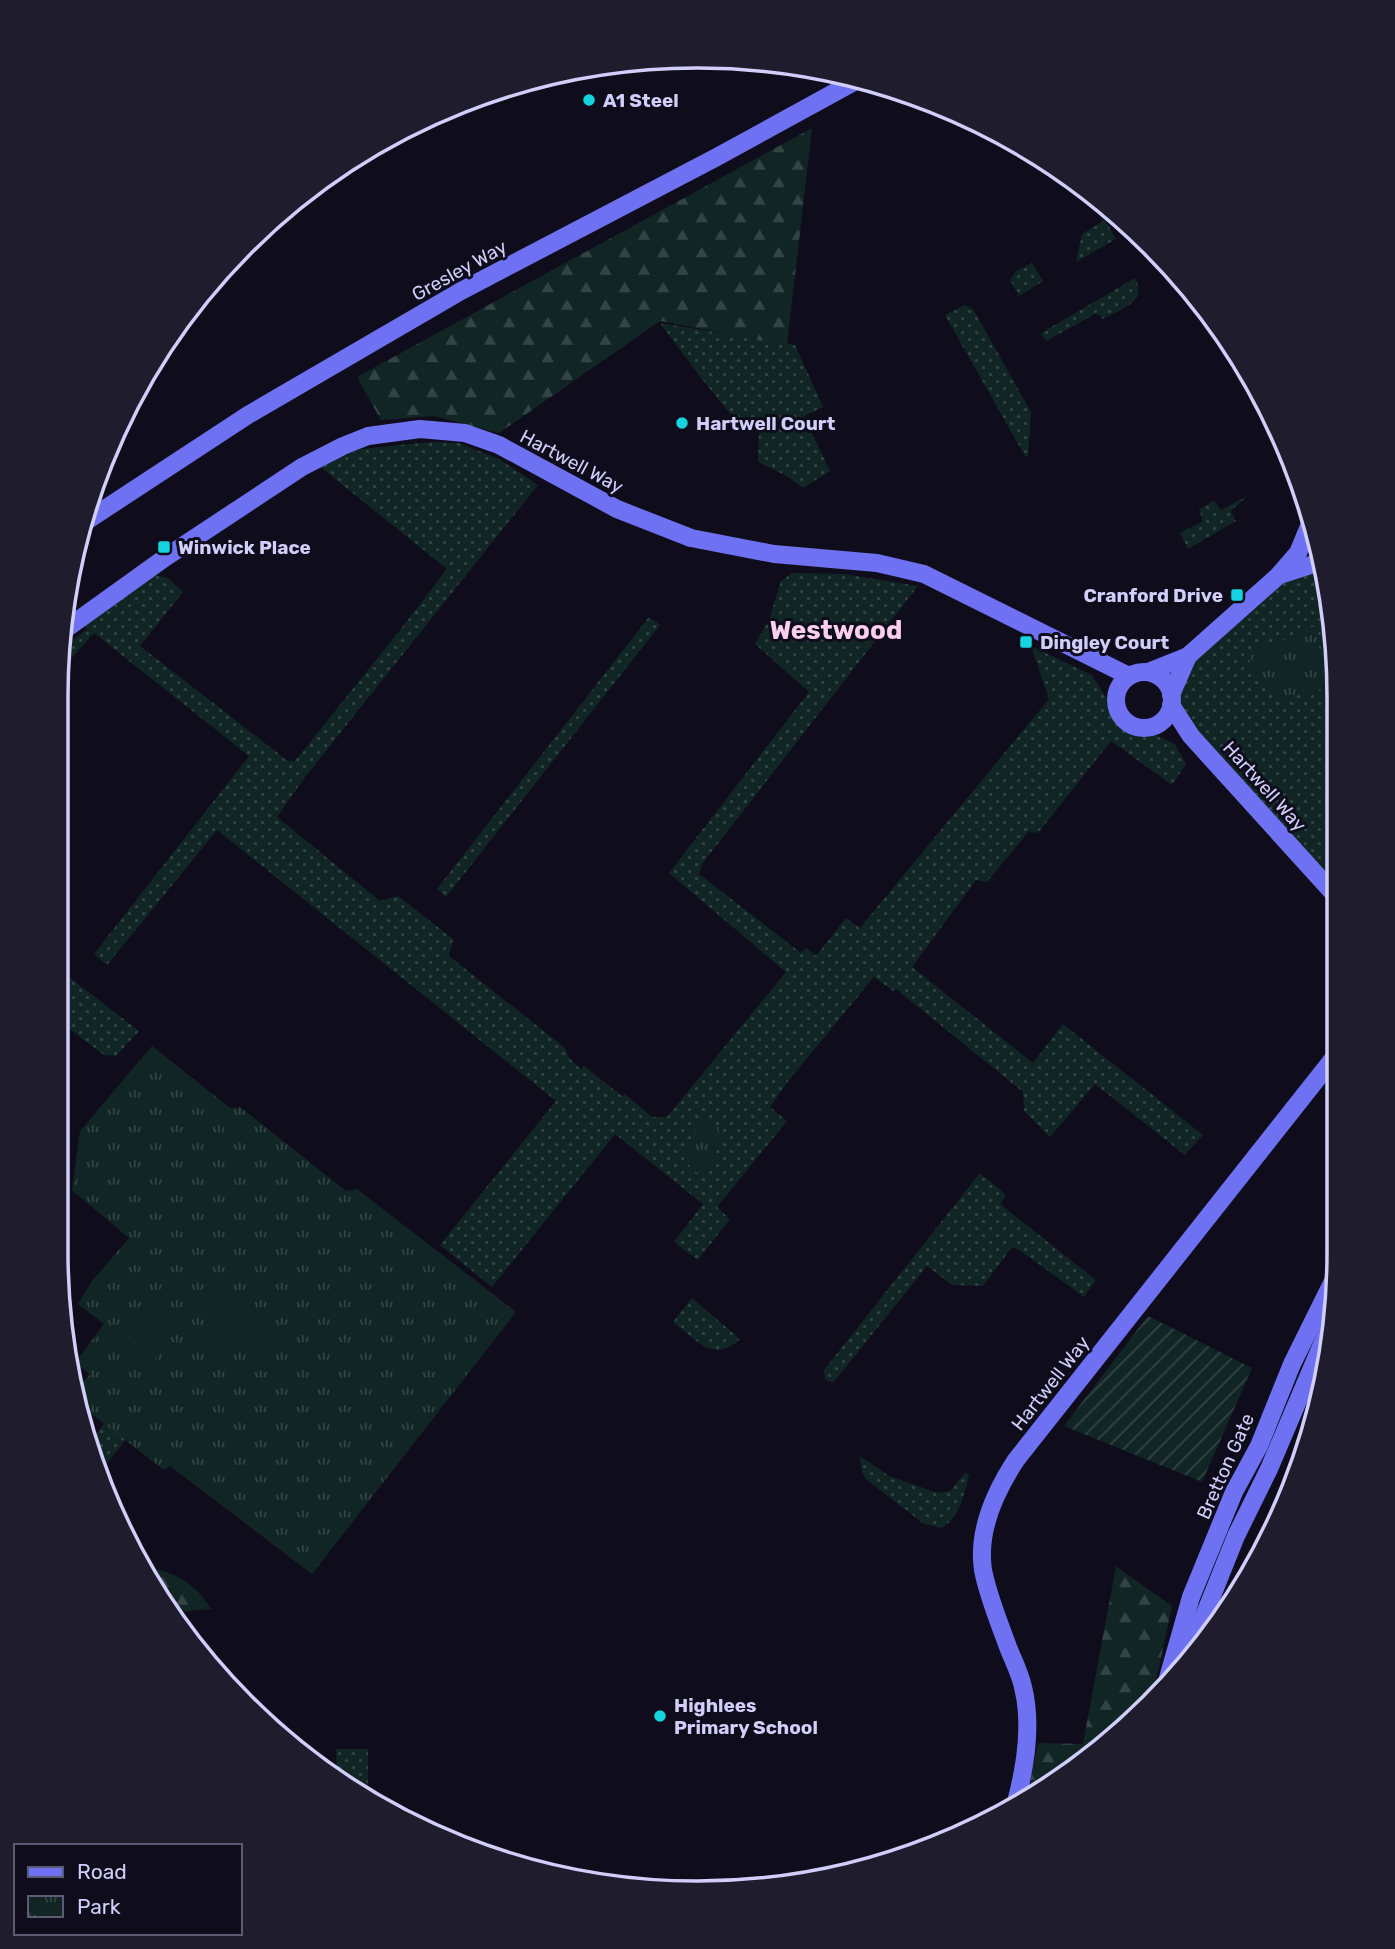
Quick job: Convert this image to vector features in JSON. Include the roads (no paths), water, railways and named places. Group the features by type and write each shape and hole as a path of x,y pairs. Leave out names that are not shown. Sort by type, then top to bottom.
{"street":[{"name":"Gresley Way","path":"96,515 248,415 461,291 846,86"},
{"name":"Hartwell Way","path":"73,623 166,557 302,467 368,436 420,429 465,433 499,445 617,509 691,538 774,554 877,563 936,578 1129,676"},
{"path":"1188,656 1168,714 1153,726 1144,728 1129,723 1118,711 1116,700 1122,682 1135,673 1148,672 1188,656 1279,576 1297,553 1305,535"},
{"path":"1279,576 1312,565"},
{"path":"1095,660 1116,700"},
{"path":"1148,672 1164,680 1169,687 1171,700"},
{"name":"Hartwell Way","path":"1171,700 1191,736 1327,886"},
{"path":"1153,726 1191,736"},
{"name":"Hartwell Way","path":"1018,1792 1026,1746 1023,1687 990,1595 983,1567 987,1517 994,1497 1016,1460 1327,1066"},
{"name":"Bretton Gate","path":"1172,1665 1191,1597 1230,1502 1259,1446 1292,1364 1324,1298"},
{"name":"Bretton Gate","path":"1198,1634 1236,1536 1269,1469 1318,1353"}],"place":[{"name":"A1 Steel","path":"589,100"},
{"name":"Hartwell Court","path":"682,423"},
{"name":"Winwick Place","path":"164,547"},
{"name":"Cranford Drive","path":"1237,595"},
{"name":"Dingley Court","path":"1026,642"},
{"name":"Highlees Primary School","path":"660,1716"}],"district":[{"name":"Westwood","path":"836,630"}]}
